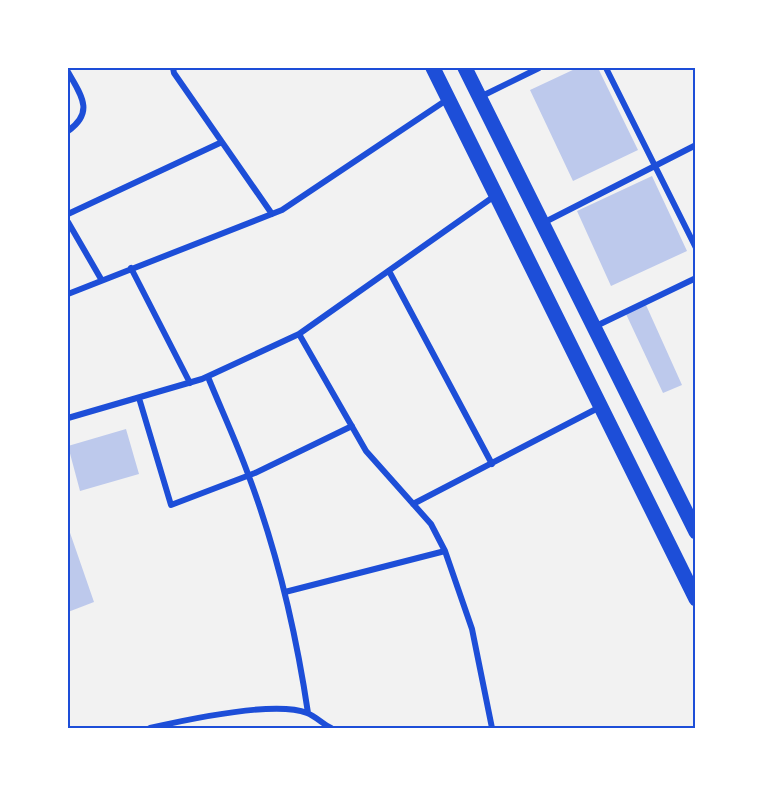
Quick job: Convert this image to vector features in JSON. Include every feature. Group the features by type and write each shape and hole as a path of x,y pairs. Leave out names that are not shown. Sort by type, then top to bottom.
{"highway":[{"path":"433,68 696,599"},
{"path":"465,68 696,532"}],"street":[{"path":"173,68 174,73 272,214"},
{"path":"480,98 539,68"},
{"path":"606,68 696,248"},
{"path":"68,72 84,102 84,114 68,131"},
{"path":"68,294 101,279 282,210 448,98"},
{"path":"68,214 222,141"},
{"path":"542,223 696,145"},
{"path":"68,418 208,377 299,334 496,195"},
{"path":"68,222 101,279"},
{"path":"131,268 190,383"},
{"path":"389,271 492,464"},
{"path":"594,327 696,278"},
{"path":"299,334 366,451 430,524 445,551 472,629 492,729"},
{"path":"208,377 249,475 279,570 299,652 308,713"},
{"path":"139,398 171,505 249,475 352,426"},
{"path":"413,504 600,406"},
{"path":"285,592 445,551"},
{"path":"150,729 201,717 291,709 308,713 331,729"}],"building":[{"path":"577,68 598,68 638,150 573,181 530,90"},
{"path":"652,176 687,251 611,286 577,211"},
{"path":"646,305 682,385 663,393 626,314"},
{"path":"126,429 139,474 80,491 68,446"},
{"path":"68,527 94,602 68,612"}]}
